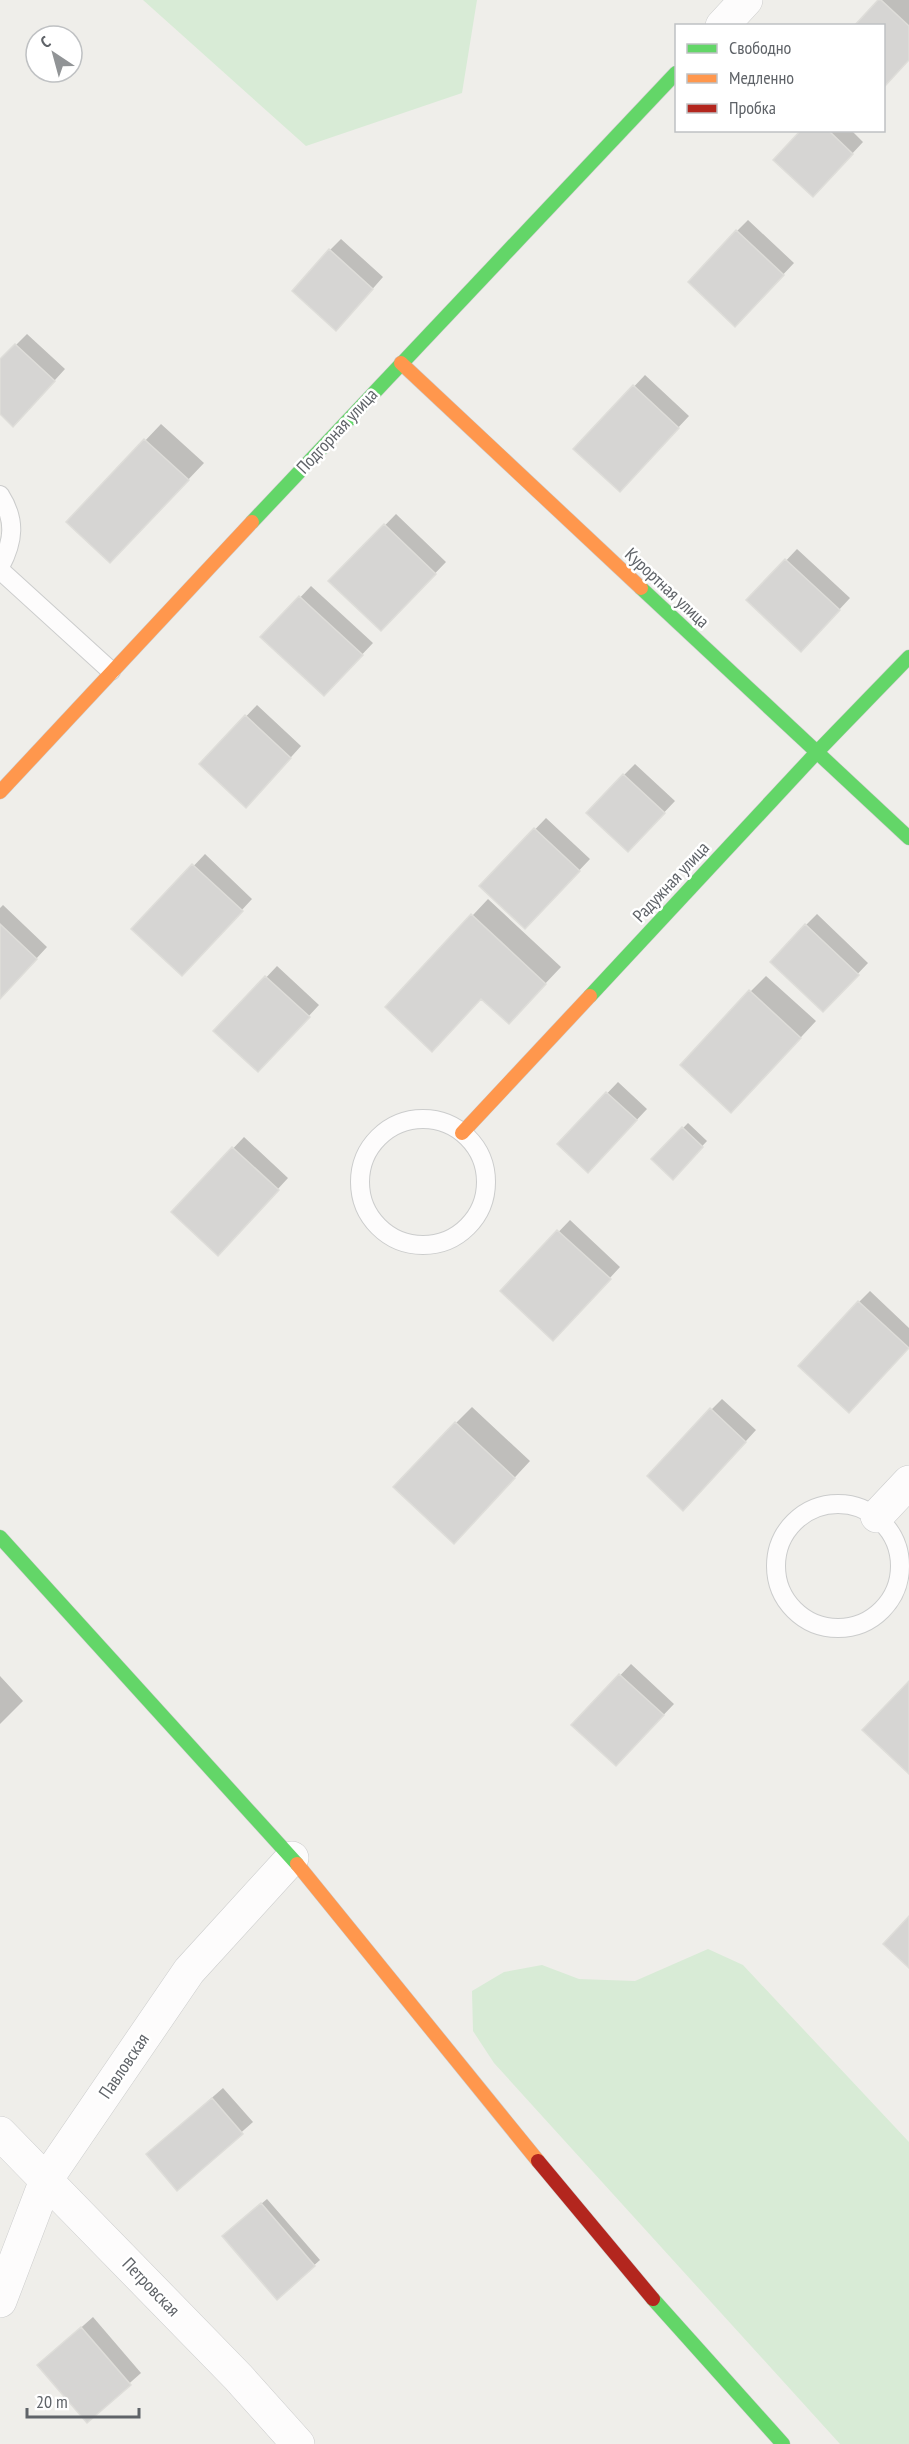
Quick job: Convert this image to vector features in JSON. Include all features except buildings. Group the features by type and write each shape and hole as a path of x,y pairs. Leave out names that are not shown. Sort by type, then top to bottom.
{"street":[{"path":"724,24 746,0"},
{"name":"Подгорная улица","path":"0,792 111,670 675,74"},
{"name":"Курортная улица","path":"401,363 909,838"},
{"name":"Радужная улица","path":"462,1133 817,752 909,657"},
{"path":"877,1516 909,1482"},
{"path":"0,1537 292,1858 633,2277 783,2444"},
{"name":"Павловская","path":"0,2301 46,2180 189,1971 292,1858"},
{"name":"Петровская","path":"0,2133 238,2377 298,2444"}],"lane":[{"path":"0,495 8,507 12,528 9,550 0,569 111,670"},
{"path":"425,1119 445,1123 462,1133 477,1148 485,1169 486,1191 479,1212 466,1229 447,1240 426,1245 404,1242 385,1232 371,1217 363,1200 360,1180 364,1161 373,1143 388,1130 406,1122 425,1119"},
{"path":"840,1503 860,1506 877,1516 892,1532 900,1552 901,1574 894,1595 880,1612 862,1624 841,1629 819,1625 799,1616 786,1601 778,1583 775,1564 779,1544 788,1527 803,1514 821,1505 840,1503"}],"green space":[{"path":"143,0 477,0 462,93 306,146"},
{"path":"708,1949 743,1965 909,2142 909,2444 840,2444 494,2063 473,2031 472,1991 504,1972 542,1965 579,1979 635,1981"}],"traffic: fast":[{"path":"252,522 675,74"},
{"path":"641,588 909,838"},
{"path":"590,996 817,752 909,657"},
{"path":"0,1537 297,1864"},
{"path":"653,2299 783,2444"}],"traffic: slow":[{"path":"401,363 641,588"},
{"path":"0,792 252,522"},
{"path":"462,1133 590,996"},
{"path":"297,1864 538,2161"}],"traffic: jam":[{"path":"538,2161 653,2299"}]}
